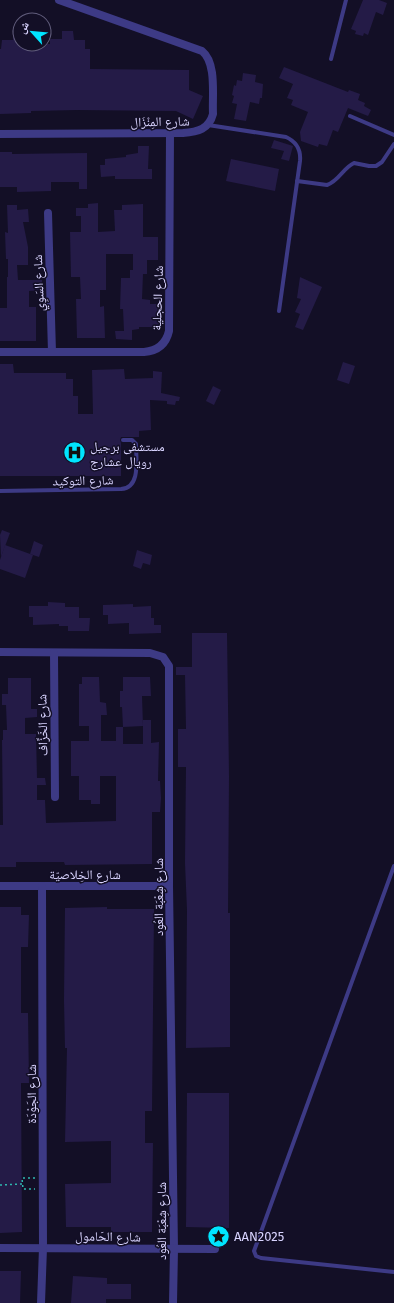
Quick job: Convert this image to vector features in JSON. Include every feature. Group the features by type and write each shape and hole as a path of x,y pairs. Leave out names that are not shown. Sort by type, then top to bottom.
{"street":[{"name":"شارع المِنْزَال","path":"0,134 170,133 198,131 208,124 213,114 212,71 210,61 206,54 197,48 59,0"},
{"name":"شارع الحجلية","path":"0,352 149,352 159,348 166,341 169,331 170,133"},
{"name":"شارع السَوِي","path":"48,213 52,352"},
{"name":"شارع شِعْبَة العُود","path":"0,652 150,653 163,657 168,662 170,670 170,886 174,1249 173,1303"},
{"name":"شارع الخَزَّاف","path":"54,653 55,797"},
{"name":"شارع الخِلاصيّة","path":"0,886 170,886"},
{"name":"شارع الجَوْدَة","path":"41,1303 43,1248 42,886"},
{"name":"شارع الحَامول","path":"0,1248 215,1249"}],"lane":[{"path":"331,59 346,0"},
{"path":"350,116 394,135"},
{"path":"208,124 286,137 296,144 301,155 279,311"},
{"path":"297,181 327,185 331,184 335,182 348,166 354,163 373,167 379,164 394,144"},
{"name":"شارع التوكيد","path":"0,491 128,488 132,485 135,478 136,444 132,440 123,440"},
{"path":"394,866 254,1251 256,1256 261,1258 394,1272"}],"path":[{"path":"43,1178 22,1178 23,1189 43,1189"},
{"path":"0,1185 23,1184"}],"building":[{"path":"363,0 379,0 387,3 383,15 376,12 368,35 364,33 363,36 355,34 356,31 351,29"},
{"path":"62,31 73,31 74,40 85,40 85,49 90,49 90,69 189,70 189,90 203,96 193,119 176,111 77,110 31,111 31,113 0,114 0,49 2,40 12,40 12,52 52,52 52,39 62,39"},
{"path":"284,67 348,92 349,90 360,94 358,100 365,103 364,106 371,110 368,116 348,108 338,132 333,130 327,146 319,144 318,147 301,141 300,132 308,112 291,105 293,100 287,98 293,84 279,78"},
{"path":"243,73 256,75 255,82 263,84 262,98 260,98 259,104 250,102 246,121 234,119 237,104 232,103 234,96 232,95 234,85 236,86 237,80 242,81"},
{"path":"274,140 293,146 289,161 281,159 284,151 271,148"},
{"path":"138,146 149,146 148,169 152,169 152,179 115,179 115,176 101,177 100,165 105,165 105,159 126,157 126,155 138,153"},
{"path":"0,152 12,152 12,154 87,153 87,189 79,189 79,182 51,182 51,191 17,192 17,187 0,187"},
{"path":"231,159 279,169 275,191 226,181"},
{"path":"98,203 98,232 115,231 114,210 122,210 122,205 143,204 143,237 158,237 158,260 147,260 147,274 143,274 142,299 150,300 150,304 159,304 159,327 139,327 139,329 132,330 132,340 116,339 115,331 124,331 123,309 120,309 121,278 130,278 130,270 133,270 133,254 106,254 106,290 100,290 100,307 104,306 105,338 77,338 76,299 81,299 80,277 71,277 70,232 81,232 81,216 76,216 76,208 88,208 88,204"},
{"path":"7,205 17,205 17,210 28,209 29,222 23,222 28,247 28,265 17,265 18,280 42,280 42,290 29,291 29,307 36,307 36,341 0,341 0,308 7,308 8,259 6,259 5,232 8,233"},
{"path":"300,277 322,287 303,330 295,327 300,314 295,312 301,299 297,298"},
{"path":"343,362 355,366 349,384 337,380"},
{"path":"0,364 13,364 14,373 66,373 66,379 73,379 73,396 78,396 78,414 93,414 92,370 124,369 125,379 153,378 153,371 162,372 161,393 180,397 179,401 176,401 175,405 167,404 167,401 150,400 151,430 139,431 139,437 121,437 121,476 0,476"},
{"path":"213,386 221,390 214,405 206,401"},
{"path":"2,530 10,533 1,557 0,535"},
{"path":"34,541 43,545 39,557 30,554"},
{"path":"5,545 33,555 25,578 0,569 0,560"},
{"path":"137,550 152,555 150,565 143,563 141,569 133,566"},
{"path":"48,602 65,603 65,607 79,607 79,618 90,618 89,631 68,631 68,626 59,626 59,624 33,625 33,617 29,617 29,606 48,606"},
{"path":"133,604 133,607 151,606 151,618 154,618 154,625 161,625 161,633 129,634 129,623 108,624 108,615 103,615 103,605"},
{"path":"192,633 227,633 230,1047 186,1048 186,767 178,767 178,729 186,729 185,675 176,675 176,667 192,667"},
{"path":"82,677 99,677 100,702 106,703 107,715 101,715 101,741 116,741 116,727 123,727 123,744 143,744 143,720 151,720 151,743 159,742 158,781 160,781 161,798 160,812 152,812 152,864 65,865 64,862 16,862 16,867 0,867 0,825 3,825 2,740 3,730 7,730 6,705 2,705 2,694 8,694 8,678 31,678 31,709 37,709 37,717 25,718 25,734 36,734 37,778 45,778 46,785 37,785 37,800 45,800 46,823 116,821 116,776 100,776 100,804 91,804 91,800 79,800 79,776 71,776 71,741 89,741 89,726 79,726 79,684 82,684"},
{"path":"123,677 150,677 151,696 142,696 143,726 123,727 122,707 120,707 120,691 123,691"},
{"path":"0,907 21,907 21,915 29,915 28,947 21,947 21,1013 28,1013 29,1083 21,1083 22,1232 0,1233"},
{"path":"107,907 107,909 154,909 152,1111 145,1111 145,1143 153,1143 152,1232 111,1232 111,1227 66,1227 65,1184 111,1183 111,1141 65,1142 67,1048 65,1048 64,1000 65,908"},
{"path":"187,1093 229,1093 229,1228 186,1227"},
{"path":"0,1271 21,1271 20,1303 0,1303"},
{"path":"73,1276 107,1278 107,1284 131,1284 131,1299 106,1299 106,1303 71,1303"}],"place":[{"name":"مستشفى برجيل رويال عشارج","path":"75,453"},
{"name":"AAN2025","path":"218,1236"}]}
